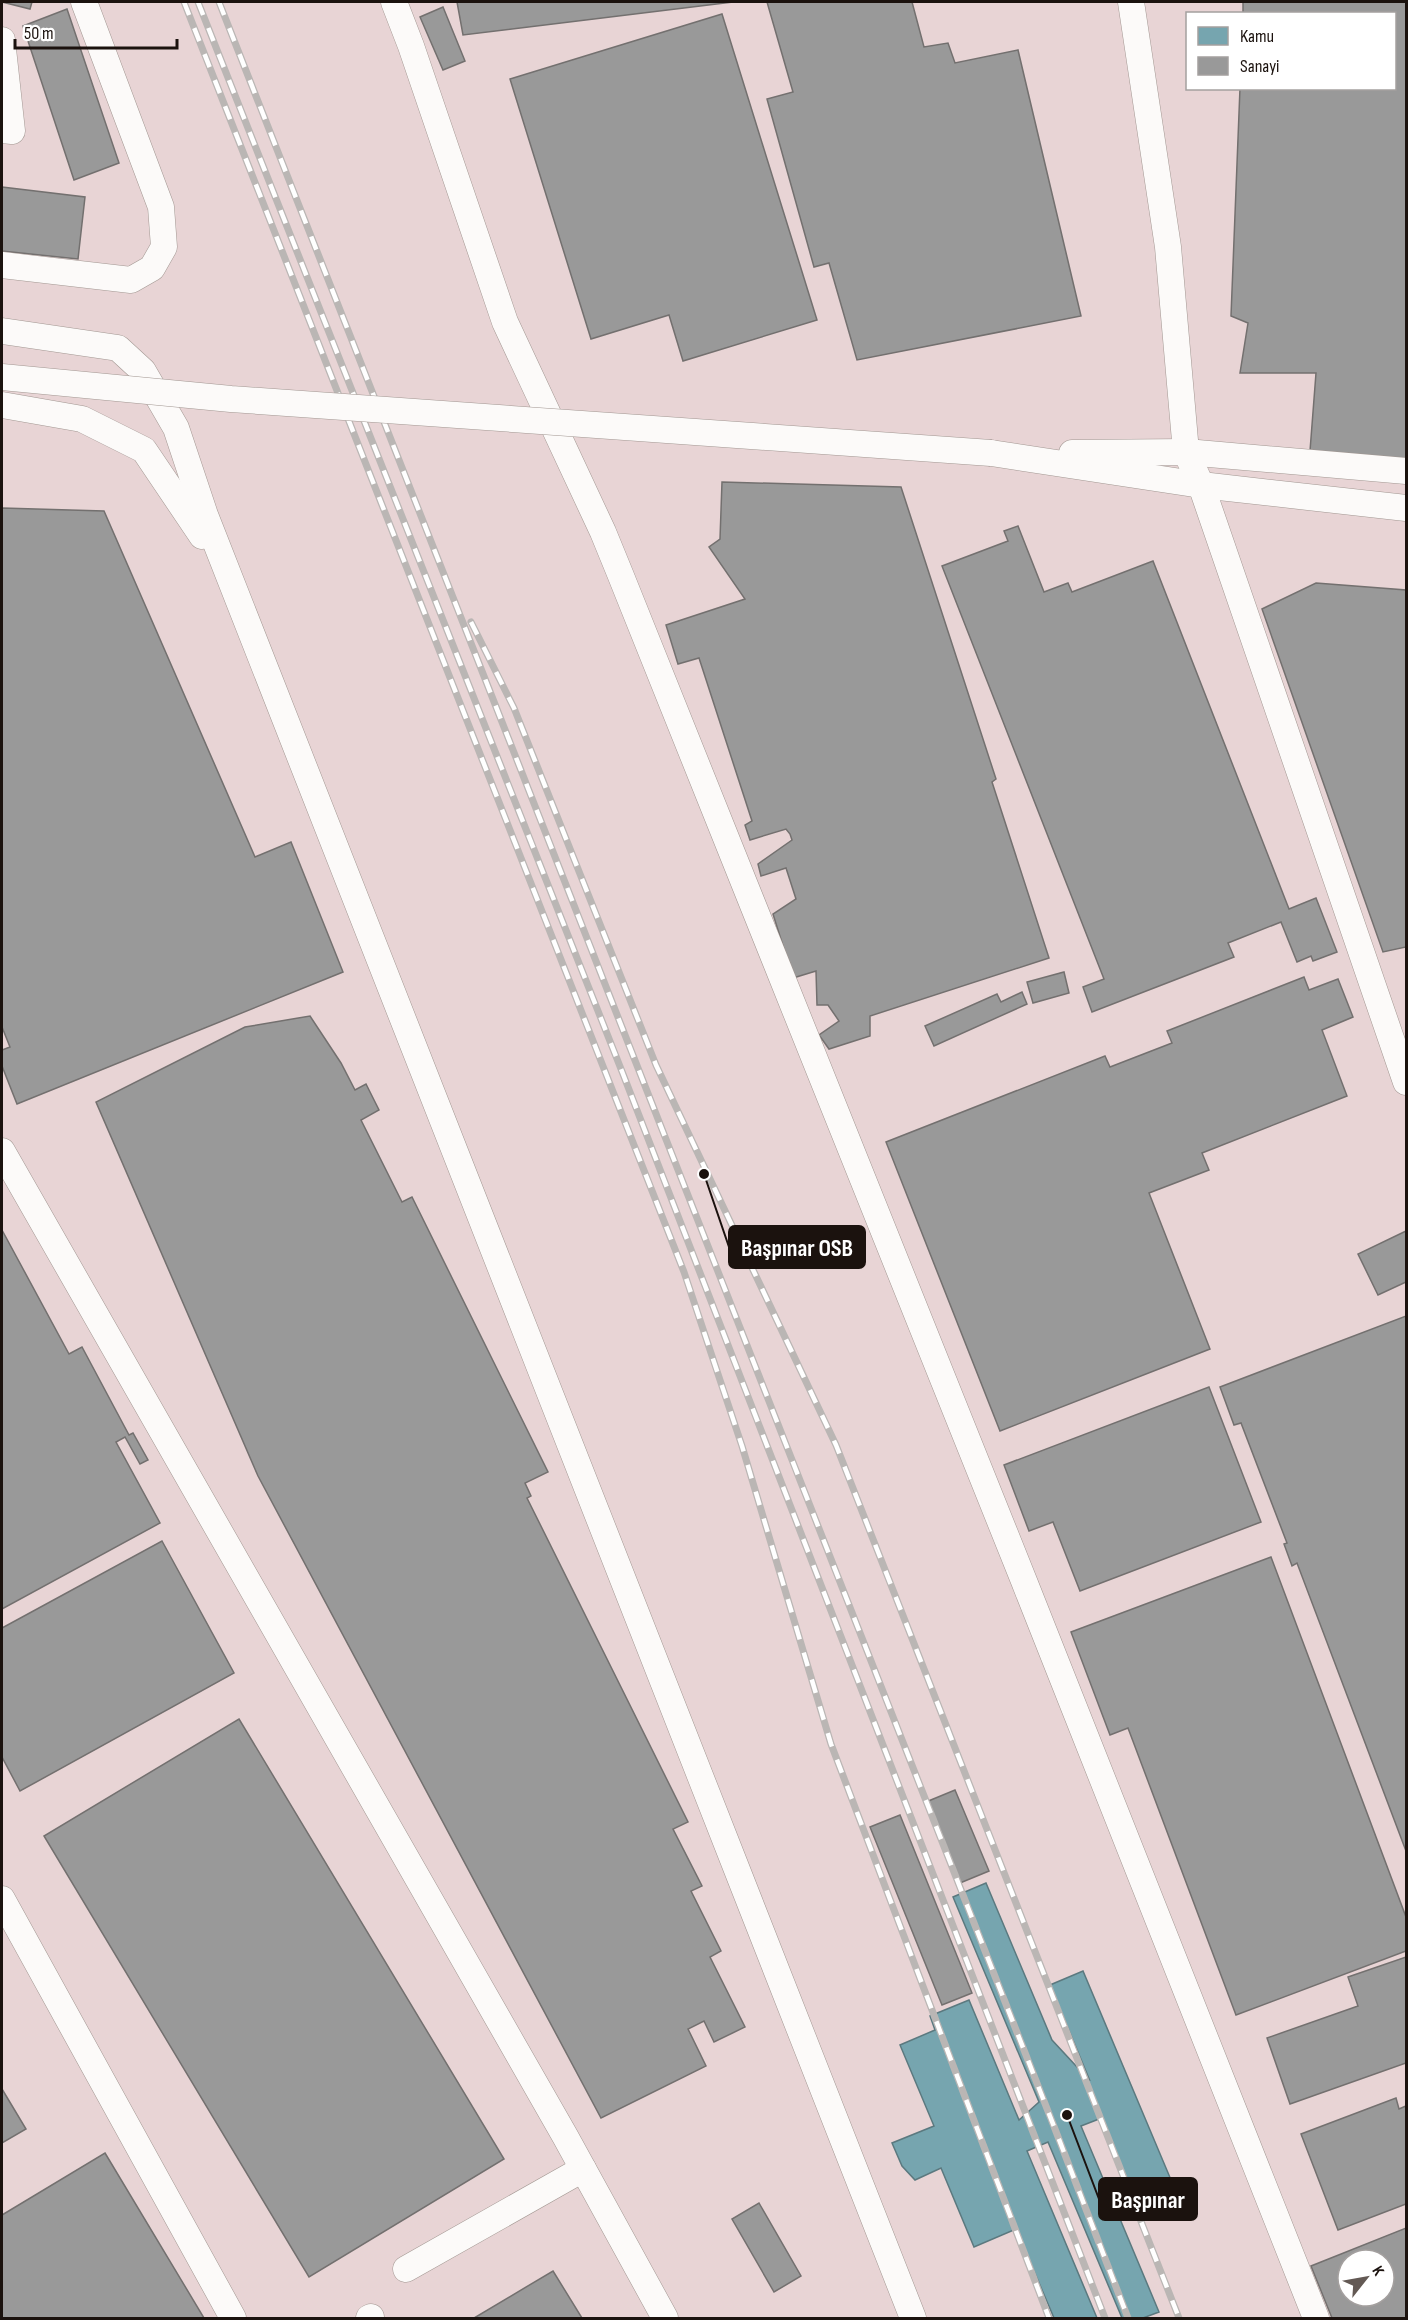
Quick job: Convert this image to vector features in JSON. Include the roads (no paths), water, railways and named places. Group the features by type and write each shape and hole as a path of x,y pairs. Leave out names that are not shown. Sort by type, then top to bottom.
{"street":[{"path":"2,266 131,280 153,268 164,247 161,207 84,2"},
{"path":"394,2 505,321 603,532 626,587 1024,1581 1316,2319"},
{"path":"1131,2 1168,247 1186,452 1201,485 1407,1082"},
{"path":"2,40 12,131 2,130"},
{"path":"2,331 118,348 143,371 176,429 205,515 913,2319"},
{"path":"2,377 231,399 991,453 1186,452 1407,471"},
{"path":"2,405 82,419 144,450 190,516 233,586"},
{"path":"991,453 1201,485 1407,508"},
{"path":"2,1151 583,2169 665,2319"},
{"path":"2,1899 233,2319"},
{"path":"406,2269 583,2169"}],"railway":[{"path":"184,2 684,1272 742,1446 831,1744 1049,2318"},
{"path":"198,2 623,1074 1105,2318"},
{"path":"219,2 1128,2318"},
{"path":"471,622 514,708 656,1065 836,1445 1179,2318"}],"place":[{"name":"Başpınar OSB","path":"704,1174"},
{"name":"Başpınar","path":"1067,2115"}]}
